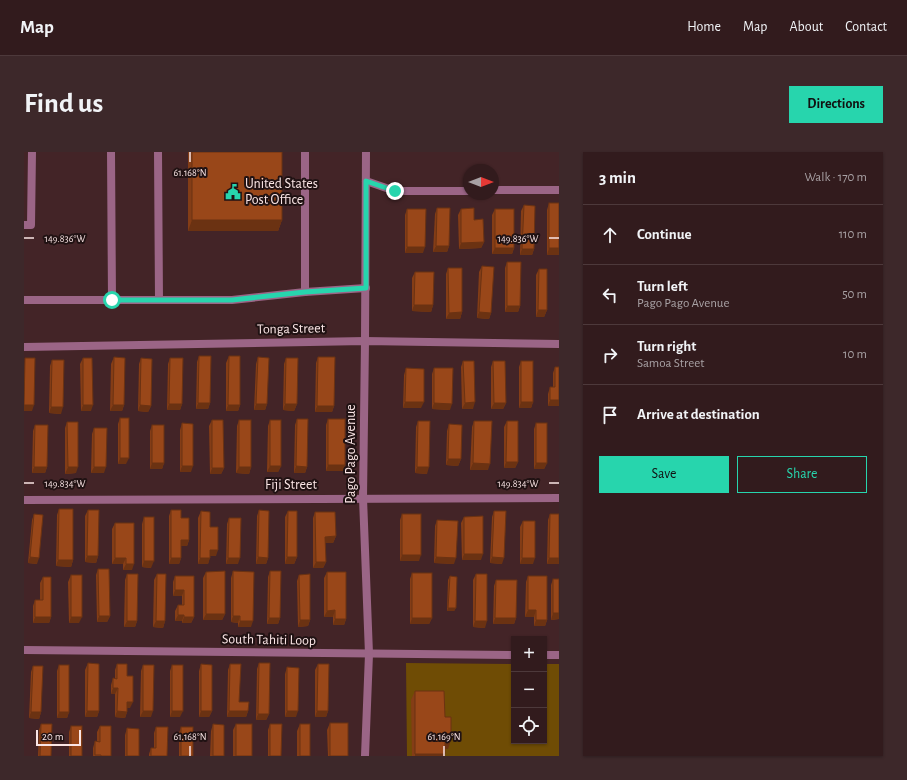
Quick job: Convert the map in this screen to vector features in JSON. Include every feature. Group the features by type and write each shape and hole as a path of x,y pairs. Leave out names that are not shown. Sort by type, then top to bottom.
{"street":[{"path":"24,225 31,225 32,152"},
{"path":"112,152 112,300"},
{"path":"158,152 159,300"},
{"path":"305,152 305,292"},
{"name":"Pago Pago Avenue","path":"365,756 368,654 363,498 366,152"},
{"path":"366,181 395,191 463,190"},
{"path":"499,190 559,190"},
{"path":"24,300 232,300 305,292 366,288"},
{"name":"Tonga Street","path":"24,347 365,340 559,344"},
{"name":"Fiji Street","path":"24,500 559,498"},
{"name":"South Tahiti Loop","path":"24,650 511,654"},
{"path":"547,655 559,655"}],"shaded area":[{"path":"406,663 511,664 511,744 547,744 547,664 559,664 559,756 407,756"}],"building":[{"name":"United States Post Office","path":"192,152 282,152 282,220 192,220"},
{"path":"549,203 559,203 559,248 549,248"},
{"path":"524,205 535,206 534,249 522,249"},
{"path":"437,208 450,208 449,246 436,246"},
{"path":"474,208 474,220 483,219 484,242 461,243 461,209"},
{"path":"407,209 426,209 425,247 407,247"},
{"path":"495,209 514,209 514,248 495,248"},
{"path":"507,262 521,262 520,306 507,306"},
{"path":"482,266 494,267 491,313 479,312"},
{"path":"448,268 462,268 462,312 449,313"},
{"path":"539,269 547,269 547,310 538,310"},
{"path":"415,272 434,272 433,305 414,305"},
{"path":"199,356 211,356 210,403 198,403"},
{"path":"229,356 240,356 240,405 228,405"},
{"path":"114,357 125,358 124,405 113,405"},
{"path":"258,357 269,358 267,404 256,404"},
{"path":"318,357 335,357 334,406 317,406"},
{"path":"25,358 35,358 34,405 24,405"},
{"path":"83,358 92,358 93,405 83,405"},
{"path":"141,358 152,359 151,406 140,405"},
{"path":"170,358 183,358 182,404 169,404"},
{"path":"286,358 298,358 297,404 285,404"},
{"path":"52,360 64,360 63,407 51,407"},
{"path":"463,361 474,361 475,402 465,403"},
{"path":"493,361 505,361 506,403 494,403"},
{"path":"521,361 533,361 533,402 521,402"},
{"path":"555,367 559,367 559,400 550,400 550,387 555,387"},
{"path":"406,368 424,369 424,402 405,402"},
{"path":"434,368 453,368 452,404 434,403"},
{"path":"120,418 129,418 129,458 120,458"},
{"path":"297,419 308,419 307,467 296,466"},
{"path":"328,419 345,419 345,465 328,465"},
{"path":"212,420 223,420 224,468 212,468"},
{"path":"239,420 251,420 251,467 239,467"},
{"path":"270,420 281,420 281,466 270,466"},
{"path":"418,421 430,421 429,467 417,467"},
{"path":"474,421 492,421 490,464 473,463"},
{"path":"507,421 518,421 518,462 506,462"},
{"path":"67,422 78,422 78,467 68,467"},
{"path":"182,423 193,424 193,466 182,466"},
{"path":"536,423 547,423 547,463 536,463"},
{"path":"449,424 462,425 461,459 448,459"},
{"path":"35,425 48,425 47,467 34,467"},
{"path":"152,425 164,425 164,463 152,463"},
{"path":"94,428 107,428 106,467 94,467"},
{"path":"59,509 73,509 73,560 58,560"},
{"path":"88,510 99,510 98,556 87,556"},
{"path":"171,510 181,510 181,518 189,518 189,540 181,540 181,558 171,558"},
{"path":"259,510 269,511 268,558 258,557"},
{"path":"201,511 210,512 210,527 218,527 218,550 210,550 210,558 200,558"},
{"path":"288,511 297,511 297,557 287,557"},
{"path":"494,511 506,511 504,558 492,557"},
{"path":"315,512 335,512 336,536 325,537 326,562 316,562"},
{"path":"34,514 43,515 39,558 30,557"},
{"path":"402,514 421,514 421,555 402,555"},
{"path":"550,514 559,514 559,558 549,558"},
{"path":"483,516 483,554 464,554 464,517"},
{"path":"144,517 154,517 154,561 144,561"},
{"path":"229,518 241,518 240,558 228,558"},
{"path":"437,520 458,521 456,558 436,557"},
{"path":"523,521 535,521 535,558 522,558"},
{"path":"115,523 134,523 134,564 126,564 126,558 115,558"},
{"path":"98,569 109,569 110,616 99,616"},
{"path":"225,571 225,614 206,614 206,572"},
{"path":"233,571 254,572 253,621 240,621 240,616 233,616"},
{"path":"270,571 281,571 280,618 269,618"},
{"path":"327,572 346,572 346,619 335,619 335,610 327,611"},
{"path":"412,573 432,573 432,618 412,618"},
{"path":"127,574 138,574 137,621 127,621"},
{"path":"157,574 166,574 165,621 156,621"},
{"path":"310,574 310,620 300,620 299,575"},
{"path":"476,574 487,574 487,621 475,621"},
{"path":"71,575 82,575 82,617 71,617"},
{"path":"175,576 194,576 194,617 184,617 184,615 178,615 178,605 184,605 184,590 175,590"},
{"path":"450,576 457,577 456,608 448,608"},
{"path":"528,576 547,576 547,620 536,620 536,610 528,610"},
{"path":"43,577 51,577 51,617 35,617 35,600 43,600"},
{"path":"553,579 559,579 559,613 553,613"},
{"path":"496,580 517,580 516,618 495,618"},
{"path":"88,663 99,664 99,711 87,711"},
{"path":"259,663 270,663 269,714 258,714"},
{"path":"117,664 127,664 127,676 133,676 133,702 127,702 127,712 117,711 118,688 113,688 113,678 117,679"},
{"path":"201,664 212,665 212,711 201,711"},
{"path":"230,664 241,664 239,702 249,702 248,711 229,711"},
{"path":"318,664 329,664 328,711 317,711"},
{"path":"59,665 69,665 69,712 59,712"},
{"path":"143,665 154,665 153,711 143,711"},
{"path":"172,665 183,665 183,711 172,711"},
{"path":"33,666 43,666 41,712 31,712"},
{"path":"287,667 299,668 298,711 287,711"},
{"path":"415,691 444,691 445,717 451,717 451,740 445,740 445,754 415,754"},
{"path":"330,723 348,723 348,756 330,756"},
{"path":"41,724 52,724 51,756 40,756"},
{"path":"213,724 224,725 224,756 213,756"},
{"path":"236,724 252,724 252,756 236,756"},
{"path":"270,724 282,724 281,756 270,756"},
{"path":"300,724 310,724 310,756 300,756"},
{"path":"71,726 82,726 82,756 71,756"},
{"path":"100,726 111,726 111,756 95,755 95,741 100,742"},
{"path":"156,727 168,727 167,756 151,756 151,748 156,748"},
{"path":"181,727 193,727 193,756 181,756"},
{"path":"127,728 139,729 139,756 127,756"}],"place":[{"name":"United States Post Office","path":"233,192"}],"route":[{"path":"112,300 232,300 305,292 366,288 366,181 395,191"}]}
